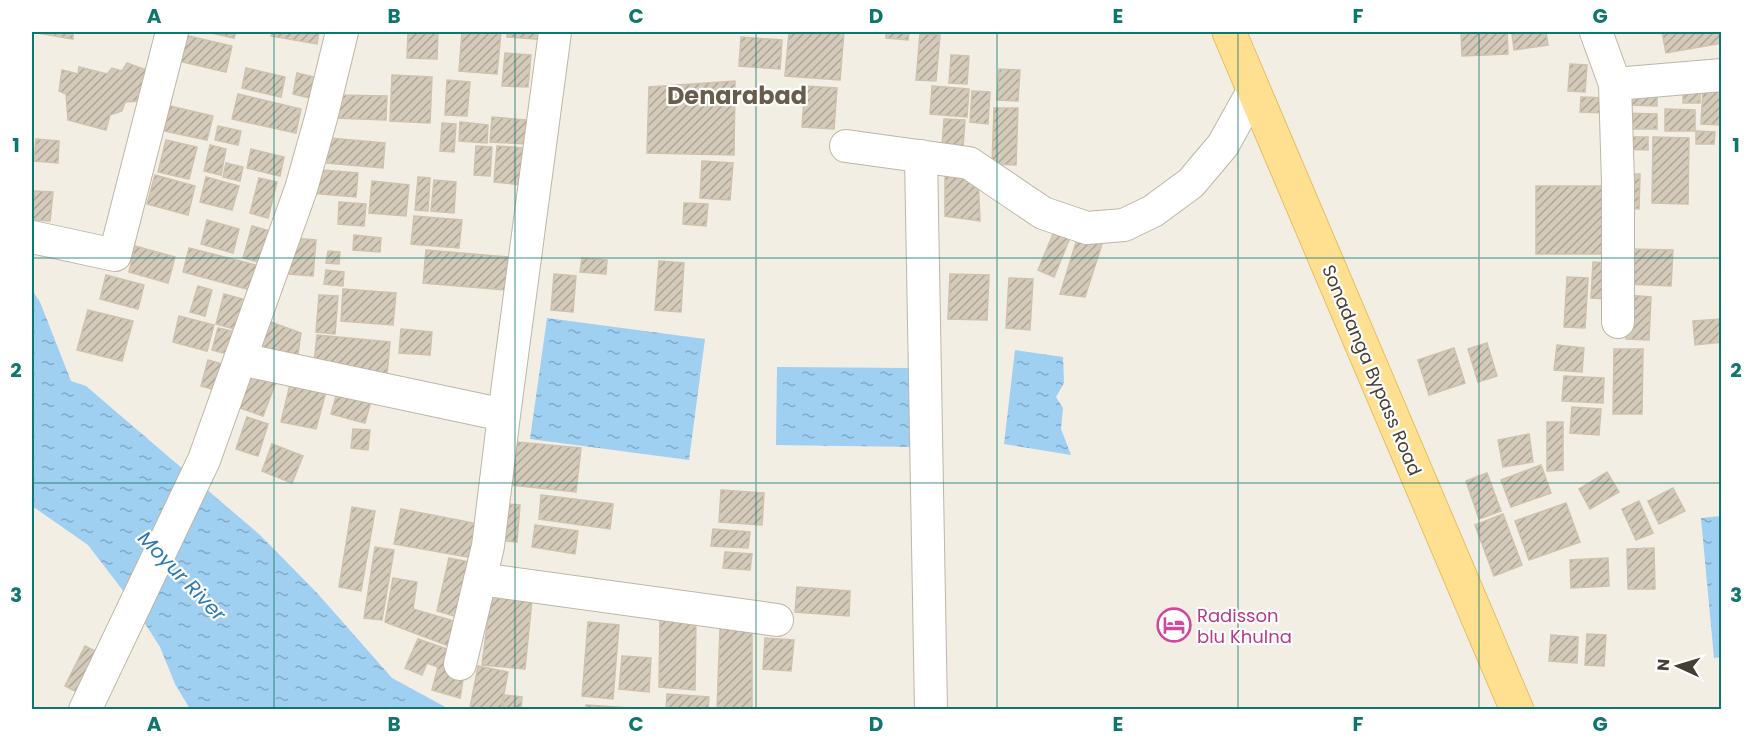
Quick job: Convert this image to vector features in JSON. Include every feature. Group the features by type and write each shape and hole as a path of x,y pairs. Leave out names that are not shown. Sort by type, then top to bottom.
{"main road":[{"name":"Sonadanga Bypass Road","path":"1229,32 1517,709"}],"street":[{"path":"32,237 115,255 171,32"},
{"path":"85,710 204,460 301,189 342,32"},
{"path":"460,664 488,546 555,32"},
{"path":"1596,32 1615,84 1618,322"},
{"path":"1615,84 1722,75"},
{"path":"846,146 969,163 1043,213 1087,228 1124,225 1153,211 1191,183 1223,145 1253,92"},
{"path":"921,156 931,710"},
{"path":"240,358 504,415"},
{"path":"480,579 777,620"}],"water":[{"name":"Moyur River","path":"32,290 40,302 71,381 86,386 260,535 318,594 392,678 449,709 190,709 175,684 160,647 128,597 88,545 32,506"},
{"path":"547,318 705,339 689,460 530,439"},
{"path":"1015,350 1063,357 1064,383 1056,397 1063,408 1061,429 1071,455 1004,444"},
{"path":"777,367 913,368 913,447 776,445"},
{"path":"1721,516 1721,657 1714,658 1701,518"}],"building":[{"path":"32,32 73,32 73,39"},
{"path":"207,32 236,32 234,38"},
{"path":"272,32 319,32 317,44 271,36"},
{"path":"408,32 438,32 437,59 407,58"},
{"path":"462,32 501,32 497,74 459,71"},
{"path":"507,32 548,32 547,40 507,37"},
{"path":"789,32 844,32 840,80 785,76"},
{"path":"886,32 909,32 908,40 886,38"},
{"path":"1461,32 1507,32 1508,54 1462,56"},
{"path":"1546,32 1548,45 1514,50 1512,34"},
{"path":"1662,32 1722,32 1722,43 1666,53"},
{"path":"180,34 232,46 226,72 174,60"},
{"path":"920,34 940,35 936,81 916,80"},
{"path":"741,37 782,40 780,69 739,66"},
{"path":"505,53 531,55 528,87 502,86"},
{"path":"951,55 969,56 967,84 949,83"},
{"path":"127,63 155,73 150,92 138,91 138,101 125,102 122,111 110,115 106,130 68,120 66,94 59,91 62,70 78,74 79,67 107,74 112,68 122,71"},
{"path":"1570,64 1587,65 1585,92 1568,91"},
{"path":"246,68 285,77 281,97 242,88"},
{"path":"999,69 1020,70 1018,101 997,100"},
{"path":"297,73 314,77 310,98 293,94"},
{"path":"392,75 432,77 430,123 390,121"},
{"path":"447,80 470,82 467,116 445,115"},
{"path":"735,81 734,155 647,153 649,87"},
{"path":"805,86 837,88 834,129 802,127"},
{"path":"932,86 969,89 967,117 930,114"},
{"path":"1683,89 1700,89 1700,103 1683,103"},
{"path":"1703,89 1722,90 1722,125 1701,124"},
{"path":"1630,90 1657,90 1657,106 1630,105"},
{"path":"972,91 990,92 988,124 970,122"},
{"path":"238,94 301,109 296,133 232,119"},
{"path":"335,95 387,96 386,120 334,118"},
{"path":"1581,97 1605,98 1605,113 1580,112"},
{"path":"170,106 213,116 207,140 164,131"},
{"path":"994,108 1018,108 1016,165 992,164"},
{"path":"1665,109 1695,110 1695,131 1665,131"},
{"path":"1620,113 1657,114 1657,129 1619,129"},
{"path":"492,117 549,122 547,145 490,142"},
{"path":"944,119 965,120 962,161 941,159"},
{"path":"460,122 488,125 487,143 459,141"},
{"path":"442,123 456,124 454,152 440,151"},
{"path":"218,126 241,131 238,145 215,140"},
{"path":"1696,131 1715,132 1714,144 1696,144"},
{"path":"1622,137 1648,137 1648,150 1622,149"},
{"path":"1653,137 1689,138 1688,204 1652,203"},
{"path":"329,138 385,143 383,168 327,163"},
{"path":"36,139 59,141 58,163 34,161"},
{"path":"166,140 197,147 189,179 158,172"},
{"path":"210,145 226,149 221,175 204,171"},
{"path":"476,146 492,147 490,176 474,175"},
{"path":"497,146 537,149 534,186 494,182"},
{"path":"251,149 284,157 280,176 247,168"},
{"path":"702,161 733,163 730,200 700,198"},
{"path":"226,163 243,167 240,181 223,177"},
{"path":"945,168 978,177 980,221 945,216"},
{"path":"311,169 358,173 356,197 310,193"},
{"path":"1625,174 1640,174 1639,209 1625,208"},
{"path":"155,175 195,186 188,215 147,204"},
{"path":"206,177 239,186 232,210 200,202"},
{"path":"418,177 430,178 428,211 415,210"},
{"path":"259,178 277,182 268,218 250,213"},
{"path":"434,180 456,182 454,213 431,211"},
{"path":"372,181 409,185 406,216 369,213"},
{"path":"1536,186 1611,186 1611,254 1536,254"},
{"path":"34,191 53,192 50,221 32,220"},
{"path":"339,202 366,204 364,226 338,224"},
{"path":"684,203 708,204 706,226 683,224"},
{"path":"414,216 462,220 459,248 411,244"},
{"path":"207,220 239,229 233,253 201,244"},
{"path":"252,226 274,232 266,264 243,258"},
{"path":"1056,227 1072,233 1054,277 1038,270"},
{"path":"1079,233 1103,241 1085,297 1060,294"},
{"path":"354,235 381,238 380,252 353,250"},
{"path":"292,238 316,240 313,276 289,274"},
{"path":"135,246 175,257 168,283 129,272"},
{"path":"189,248 264,267 258,292 183,272"},
{"path":"1630,249 1673,250 1671,286 1628,284"},
{"path":"426,250 508,257 505,290 423,283"},
{"path":"328,251 340,252 339,264 326,263"},
{"path":"582,258 607,260 606,274 580,272"},
{"path":"659,261 684,263 681,312 655,310"},
{"path":"1593,262 1610,263 1608,299 1591,298"},
{"path":"326,270 344,272 343,286 324,284"},
{"path":"554,274 576,276 573,312 551,310"},
{"path":"950,274 989,275 987,320 948,319"},
{"path":"106,275 144,285 138,309 100,299"},
{"path":"1567,277 1588,278 1585,328 1564,327"},
{"path":"1009,278 1033,279 1030,330 1006,328"},
{"path":"198,286 212,290 205,316 190,312"},
{"path":"343,289 396,293 393,325 341,321"},
{"path":"224,294 250,301 242,331 216,324"},
{"path":"319,295 338,296 335,334 316,332"},
{"path":"1628,295 1651,297 1649,340 1626,339"},
{"path":"88,310 133,321 122,361 77,350"},
{"path":"179,316 214,325 207,351 173,342"},
{"path":"1722,319 1722,342 1695,345 1693,321"},
{"path":"268,321 301,333 296,368 258,357"},
{"path":"218,328 241,333 235,356 212,350"},
{"path":"401,329 432,332 430,355 399,353"},
{"path":"317,335 390,342 386,386 313,371"},
{"path":"1487,343 1497,376 1478,382 1468,349"},
{"path":"1557,345 1584,348 1582,372 1554,370"},
{"path":"1454,348 1465,383 1429,395 1418,360"},
{"path":"1614,349 1643,349 1642,414 1613,414"},
{"path":"208,360 230,366 223,392 201,386"},
{"path":"253,367 279,374 263,416 240,408"},
{"path":"292,376 328,384 316,429 281,422"},
{"path":"1564,376 1604,378 1603,403 1562,401"},
{"path":"337,393 371,401 365,423 331,414"},
{"path":"1572,407 1601,409 1599,435 1570,433"},
{"path":"247,417 268,424 258,456 236,449"},
{"path":"1547,422 1563,422 1563,470 1547,471"},
{"path":"353,429 370,430 368,450 351,448"},
{"path":"1529,434 1533,462 1503,467 1498,440"},
{"path":"506,441 581,448 576,492 502,484"},
{"path":"272,444 303,456 292,483 262,471"},
{"path":"1541,465 1551,493 1511,507 1501,480"},
{"path":"1607,472 1619,492 1590,509 1579,489"},
{"path":"1487,473 1501,511 1479,519 1466,481"},
{"path":"1673,488 1685,511 1659,524 1648,501"},
{"path":"721,490 764,493 762,525 719,522"},
{"path":"541,495 613,504 610,529 539,519"},
{"path":"1639,501 1653,533 1636,540 1622,509"},
{"path":"498,503 520,505 517,542 496,540"},
{"path":"1566,503 1580,542 1529,560 1515,521"},
{"path":"352,507 375,511 361,591 339,587"},
{"path":"401,509 484,525 478,559 394,544"},
{"path":"1503,514 1522,565 1494,576 1475,525"},
{"path":"535,525 578,531 575,554 532,547"},
{"path":"713,529 750,532 748,548 711,546"},
{"path":"375,547 394,550 382,620 364,618"},
{"path":"1654,548 1655,589 1628,589 1627,549"},
{"path":"725,552 752,554 750,570 723,568"},
{"path":"449,558 474,563 468,620 437,611"},
{"path":"1608,558 1609,586 1571,588 1570,560"},
{"path":"393,578 417,582 413,609 464,624 457,649 385,622"},
{"path":"797,587 850,591 849,616 795,612"},
{"path":"491,594 532,600 525,669 482,665"},
{"path":"660,618 696,618 695,690 659,687"},
{"path":"588,622 619,625 613,699 582,696"},
{"path":"720,628 752,630 752,710 717,710"},
{"path":"1587,634 1606,635 1604,666 1585,665"},
{"path":"1551,635 1578,637 1577,663 1549,661"},
{"path":"765,638 794,640 791,671 763,669"},
{"path":"418,639 467,656 460,698 432,690 438,667 427,663 422,675 405,668"},
{"path":"85,646 107,657 86,697 65,686"},
{"path":"622,656 651,658 649,692 619,689"},
{"path":"478,666 508,672 501,710 470,708"},
{"path":"667,694 709,697 708,710 666,710"},
{"path":"504,695 522,697 521,710 503,710"},
{"path":"586,705 645,709 645,710 586,710"}],"place":[{"name":"Radisson blu Khulna","path":"1174,625"}],"district":[{"name":"Denarabad","path":"737,95"}]}
